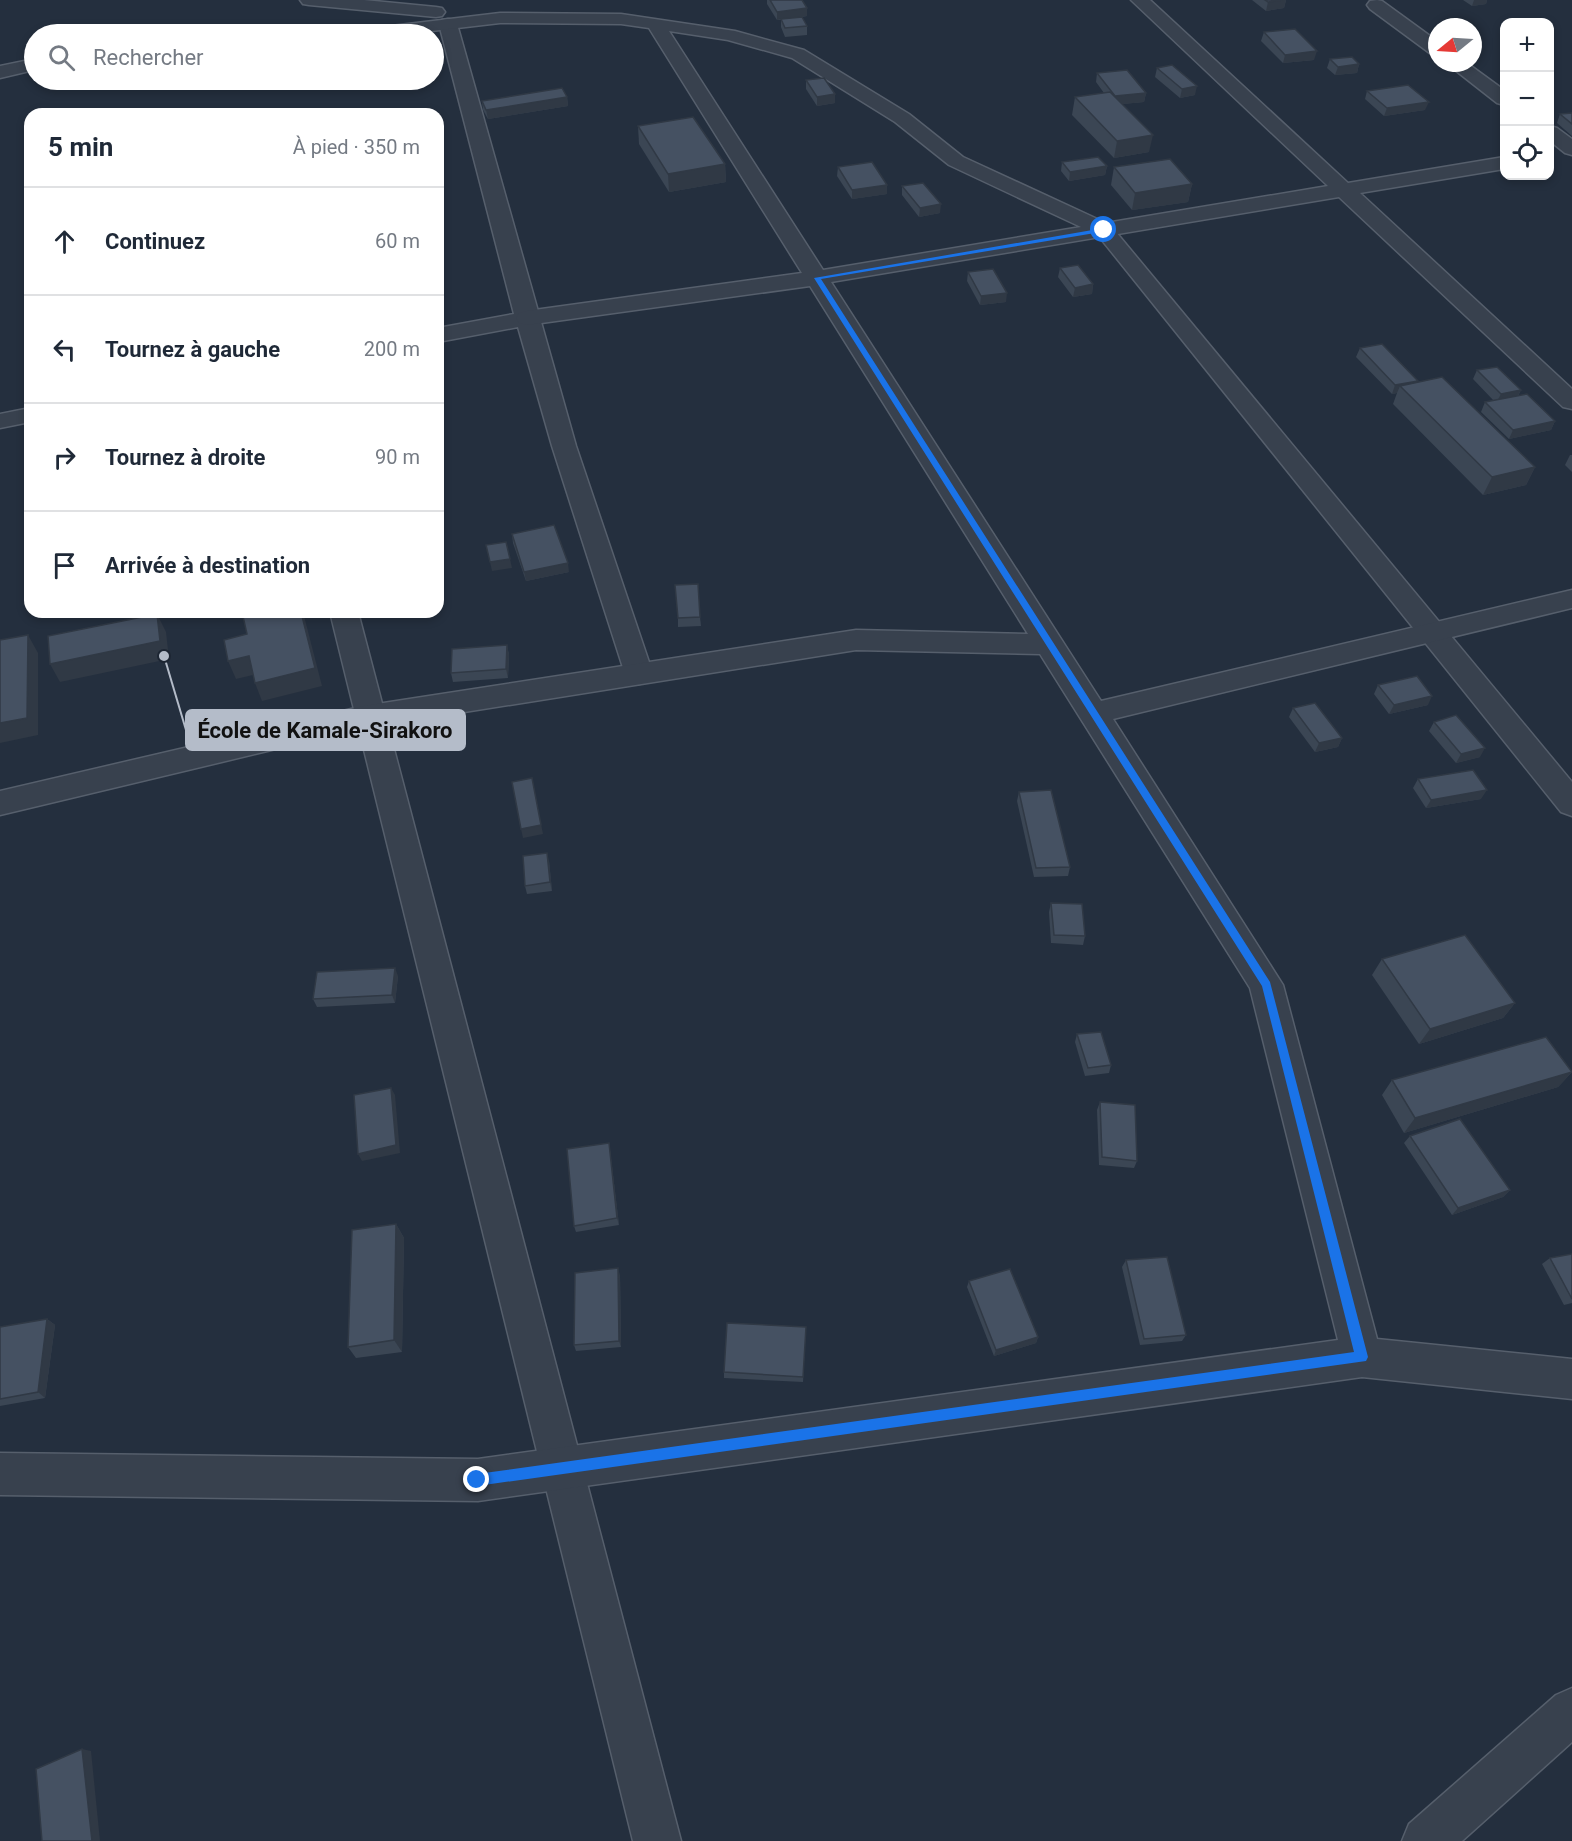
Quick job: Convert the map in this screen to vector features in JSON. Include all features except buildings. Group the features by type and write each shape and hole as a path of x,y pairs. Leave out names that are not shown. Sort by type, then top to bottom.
{"street":[{"path":"309,0 500,18 621,19 729,35 798,54 902,118 956,160 1104,230 1572,804"},
{"path":"1140,0 1572,402"},
{"path":"1376,5 1428,43"},
{"path":"444,24 500,18"},
{"path":"448,24 564,446 639,674"},
{"path":"655,24 1266,985 1362,1357"},
{"path":"0,72 24,67"},
{"path":"1467,72 1500,96"},
{"path":"1554,135 1572,150"},
{"path":"1554,154 1572,150"},
{"path":"444,334 527,318 817,278 1500,164"},
{"path":"0,421 24,416"},
{"path":"1094,713 1572,599"},
{"path":"346,618 657,1841"},
{"path":"0,803 370,716 856,640 1050,644"},
{"path":"0,1474 477,1480 1362,1357 1572,1379"},
{"path":"1450,1832 1572,1711"}],"place":[{"name":"École de Kamale-Sirakoro","path":"164,656"}],"route":[{"path":"477,1480 1362,1357 1266,985 817,278 1104,230"}]}
